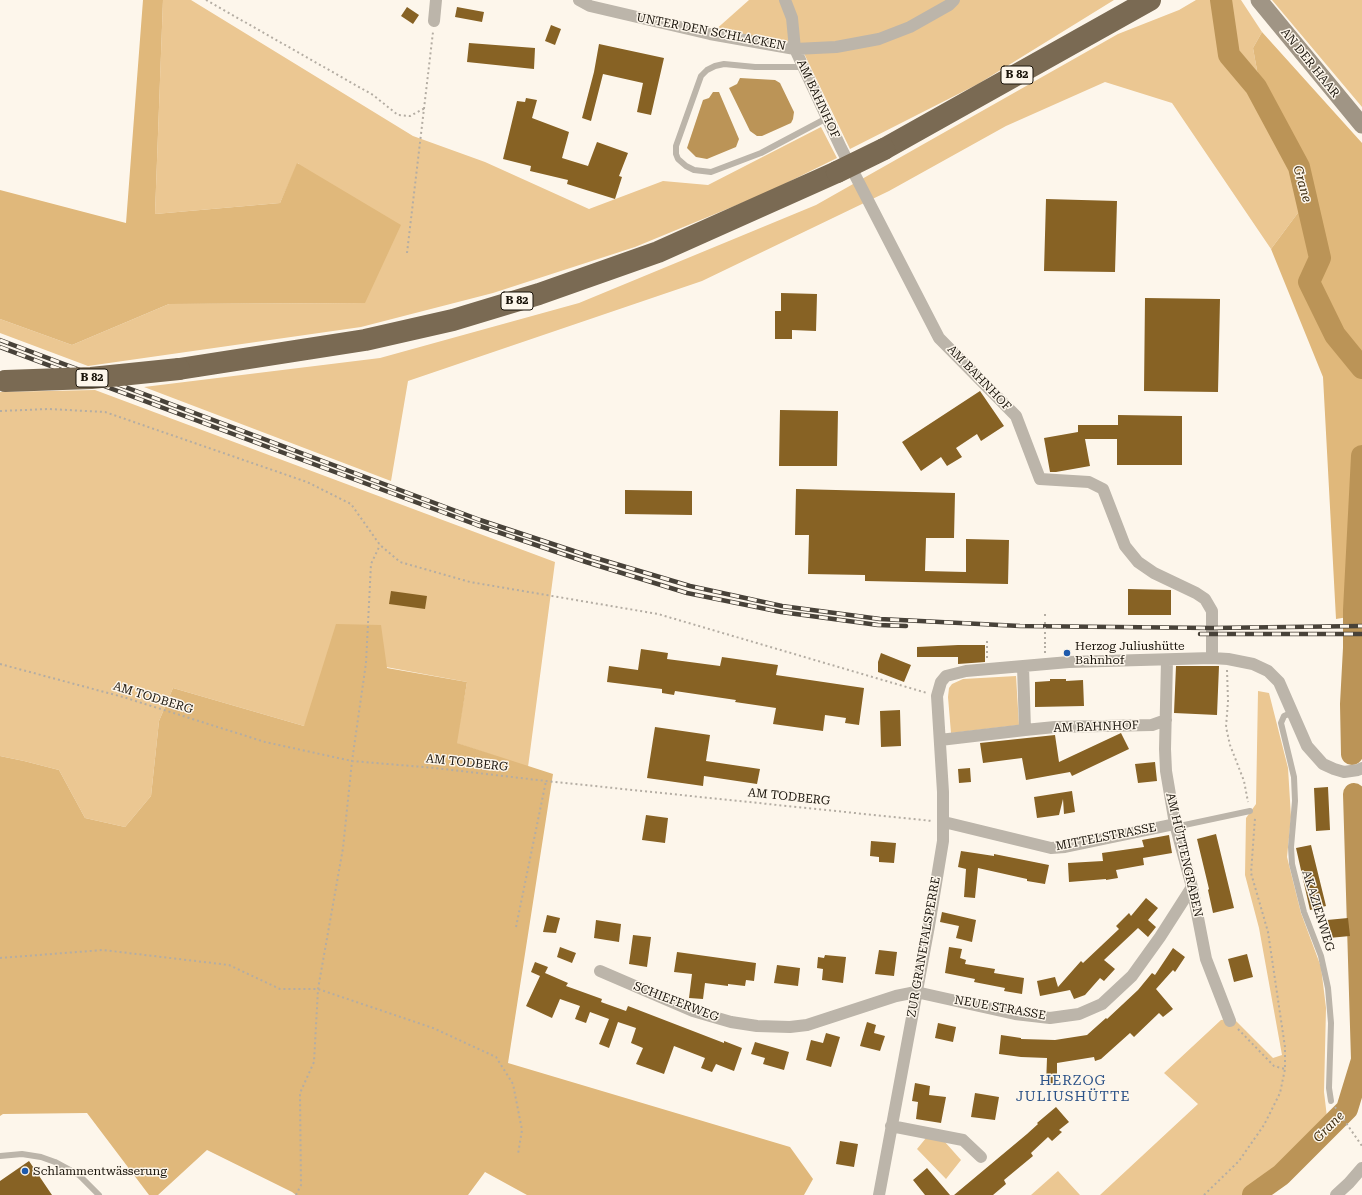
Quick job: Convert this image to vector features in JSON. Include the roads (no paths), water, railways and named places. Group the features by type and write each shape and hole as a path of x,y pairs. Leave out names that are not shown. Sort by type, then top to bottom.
{"highway":[{"name":"B 82","path":"2,381 90,378 179,369 365,340 453,320 539,294 658,252 837,172 884,149 1150,0"}],"street":[{"path":"434,21 436,0"},
{"name":"UNTER DEN SCHLACKEN","path":"580,0 590,6 710,34 795,48 836,47 878,39 910,27 949,5 954,0"},
{"name":"AM BAHNHOF","path":"785,0 792,18 795,48 841,148 939,338 1016,416 1040,479 1089,482 1103,489 1125,546 1138,562 1154,573 1196,593 1205,599 1212,611 1212,658"},
{"name":"AN DER HAAR","path":"1259,0 1362,125"},
{"path":"1025,730 1023,666 1069,662 1212,658 1228,659 1253,664 1268,671 1279,682 1308,746 1323,764 1344,772 1362,768"},
{"name":"AM HÜTTENGRABEN","path":"1166,660 1166,771 1175,825 1192,887 1206,959 1230,1021"},
{"name":"ZUR GRANETALSPERRE","path":"879,1195 943,841 944,822 937,696 941,682 946,676 966,671 1023,666"},
{"name":"AM BAHNHOF","path":"940,740 1025,730 1152,725 1166,720"},
{"name":"MITTELSTRASSE","path":"944,822 1051,848 1065,847 1175,825"},
{"name":"NEUE STRASSE","path":"916,992 1015,1014 1050,1018 1078,1014 1102,1004 1132,976 1192,887"},
{"name":"SCHIEFERWEG","path":"600,971 693,1011 731,1022 757,1026 790,1027 807,1025 896,996 916,992"},
{"path":"891,1126 963,1140 981,1157"},
{"path":"1336,1195 1349,1184 1362,1168"}],"lane":[{"path":"804,67 755,67 724,64 707,70 701,76 676,146 676,154 678,159 686,166 694,170 711,172 761,153 827,118"},
{"name":"AKAZIENWEG","path":"1293,712 1284,716 1281,723 1294,777 1295,801 1291,847 1292,864 1304,912 1320,956 1328,988 1331,1023 1329,1088 1331,1101"},
{"path":"1175,825 1250,811"},
{"path":"0,1156 22,1154 41,1157 56,1162 79,1175 99,1195"}],"waterway":[{"name":"Grane","path":"1221,0 1229,55 1256,87 1299,167 1320,258 1309,282 1335,335 1362,368"},
{"name":"Grane","path":"1352,754 1351,704 1354,648 1354,610 1362,456"},
{"name":"Grane","path":"1253,1195 1281,1175 1347,1109 1362,1060 1354,794"}],"railway":[{"path":"0,340 480,520 589,556 690,586 782,606 880,619 1020,626 1212,628 1362,626"},
{"path":"0,347 477,525 586,562 687,593 781,612 878,625 906,626"},
{"path":"1200,634 1362,634"}],"place":[{"name":"Herzog Juliushütte Bahnhof","path":"1067,653"},
{"name":"Schlammentwässerung","path":"25,1171"}],"district":[{"name":"HERZOG JULIUSHÜTTE","path":"1073,1090"}]}
